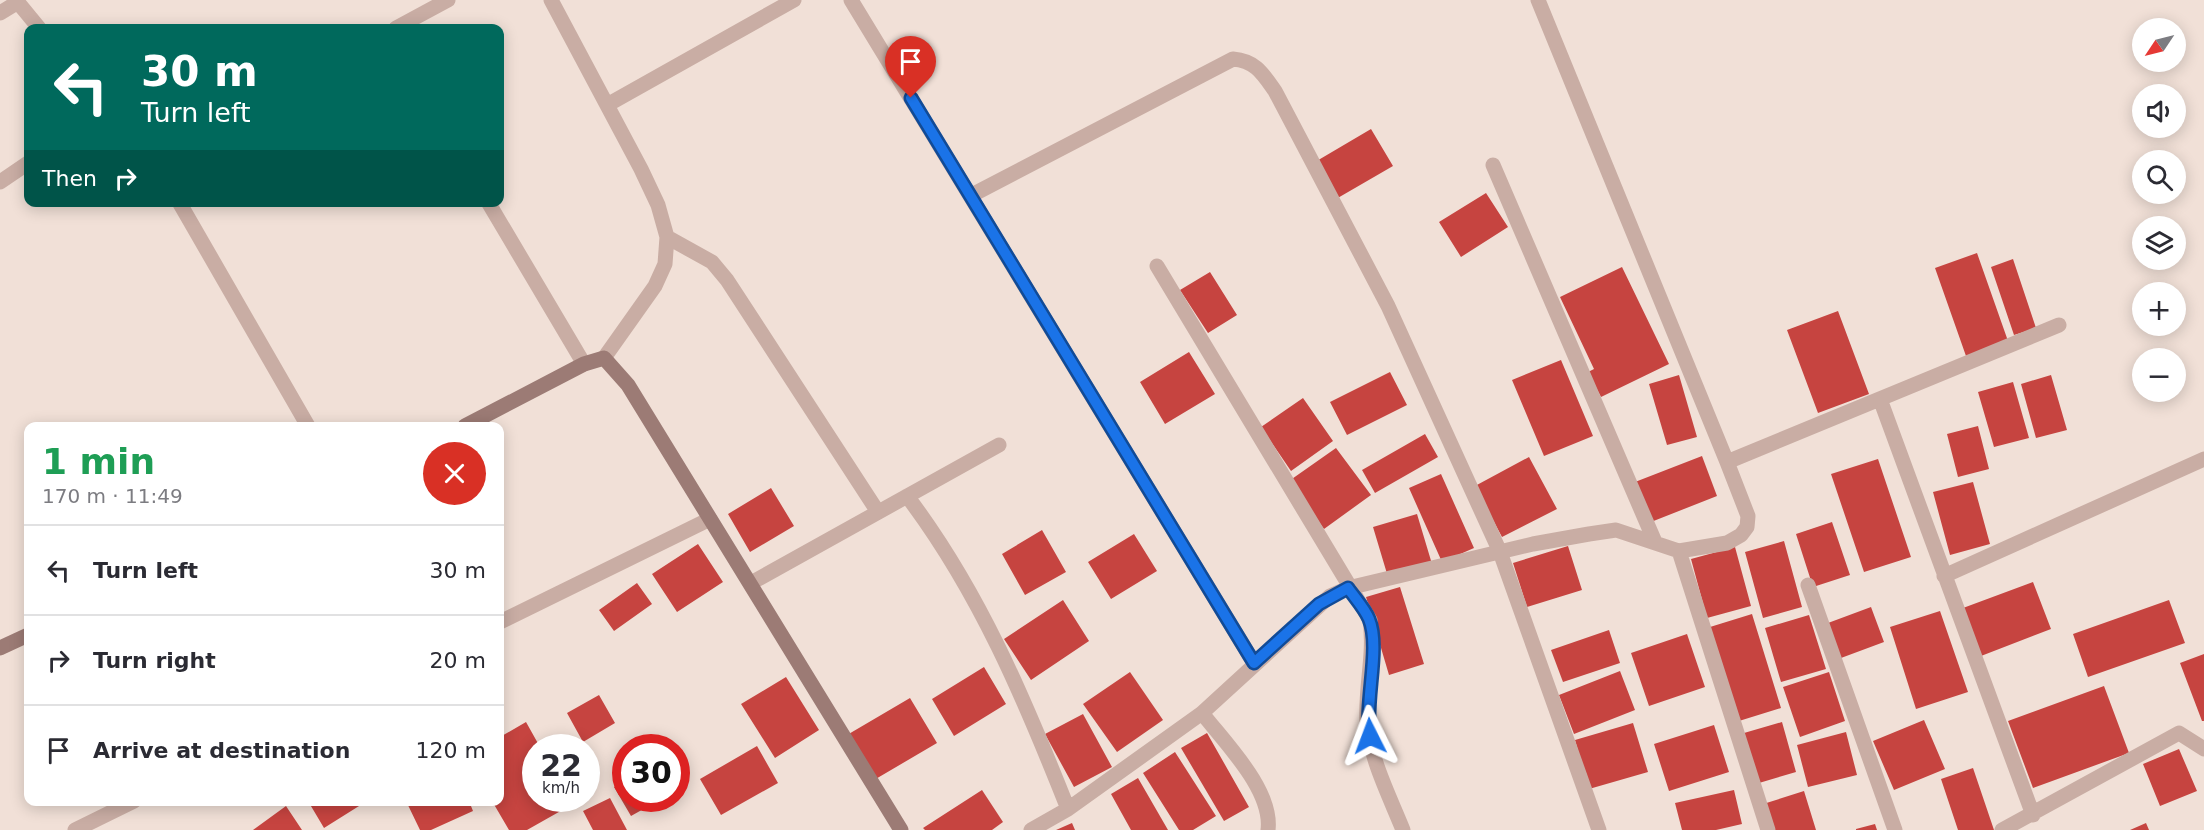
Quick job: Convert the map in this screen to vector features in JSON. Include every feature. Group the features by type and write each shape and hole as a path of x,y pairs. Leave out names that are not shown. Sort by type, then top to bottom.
{"street":[{"path":"403,24 448,0"},
{"path":"473,422 584,364 604,358 655,286 665,264 667,237 658,205 551,0"},
{"path":"607,105 794,0"},
{"path":"851,0 1254,663"},
{"path":"1031,830 1068,808 1202,713 1319,604 1348,588 1500,552 1616,530 1679,551 1727,543 1741,535 1747,527 1748,516 1727,462 1538,0"},
{"path":"0,13 17,1 36,24"},
{"path":"970,196 1233,59 1247,60 1259,68 1275,92 1388,306 1500,552 1599,830"},
{"path":"1493,165 1654,542"},
{"path":"0,182 24,166"},
{"path":"183,207 306,422"},
{"path":"492,207 584,364"},
{"path":"667,237 712,262 727,280 878,513"},
{"path":"1158,266 1348,588 1370,620 1373,642 1367,720 1370,742 1372,753 1404,830"},
{"path":"1727,462 2059,325"},
{"path":"604,358 628,385 901,830"},
{"path":"1880,399 2033,815"},
{"path":"751,583 999,445"},
{"path":"1944,576 2204,459"},
{"path":"908,496 941,541 968,587 1023,695 1068,808"},
{"path":"504,620 710,519"},
{"path":"1679,551 1768,830"},
{"path":"1808,585 1895,830"},
{"path":"0,648 24,637"},
{"path":"1202,713 1251,777 1266,806 1268,830"},
{"path":"2002,830 2179,733 2204,749"},
{"path":"75,830 124,806"}],"building":[{"path":"1371,129 1393,166 1336,199 1315,162"},
{"path":"1486,193 1508,227 1461,257 1439,222"},
{"path":"1977,253 2008,341 1966,356 1935,268"},
{"path":"2013,259 2036,328 2014,335 1991,267"},
{"path":"1622,267 1669,364 1601,397 1588,372 1594,369 1560,297"},
{"path":"1210,272 1237,315 1208,333 1180,290"},
{"path":"1838,311 1869,394 1818,413 1787,330"},
{"path":"1189,352 1215,394 1165,424 1140,382"},
{"path":"1561,360 1593,436 1544,456 1512,380"},
{"path":"1390,372 1407,405 1347,435 1330,402"},
{"path":"1679,375 1697,437 1667,445 1649,384"},
{"path":"2051,375 2067,430 2036,438 2021,384"},
{"path":"2013,382 2029,438 1994,447 1978,392"},
{"path":"1303,398 1333,441 1291,471 1261,427"},
{"path":"1978,426 1989,469 1958,477 1947,434"},
{"path":"1425,434 1438,457 1375,493 1362,470"},
{"path":"1336,448 1371,495 1324,529 1289,481"},
{"path":"1702,456 1717,496 1651,522 1635,482"},
{"path":"1529,457 1557,509 1502,537 1475,486"},
{"path":"1878,459 1911,557 1864,572 1831,474"},
{"path":"1441,474 1474,548 1442,562 1409,488"},
{"path":"1973,482 1990,544 1950,555 1933,492"},
{"path":"771,488 794,526 750,552 728,514"},
{"path":"1417,514 1432,564 1388,577 1373,527"},
{"path":"1832,522 1850,575 1813,587 1796,534"},
{"path":"1042,530 1066,572 1025,595 1002,554"},
{"path":"1134,534 1157,571 1111,599 1088,562"},
{"path":"1784,541 1802,607 1763,618 1745,552"},
{"path":"698,544 723,582 677,612 652,574"},
{"path":"1568,546 1582,590 1527,607 1513,563"},
{"path":"1735,547 1751,606 1707,618 1691,559"},
{"path":"2033,582 2051,629 1981,656 1963,608"},
{"path":"637,583 652,604 614,631 599,610"},
{"path":"1400,587 1424,664 1389,675 1366,597"},
{"path":"1063,600 1089,641 1031,680 1004,639"},
{"path":"2169,600 2185,643 2088,677 2073,634"},
{"path":"1871,607 1884,642 1841,658 1828,623"},
{"path":"1940,611 1968,692 1916,709 1890,627"},
{"path":"1752,614 1781,708 1739,721 1710,627"},
{"path":"1809,615 1826,669 1781,682 1765,628"},
{"path":"1609,630 1620,663 1563,682 1551,650"},
{"path":"1687,634 1705,687 1649,706 1631,653"},
{"path":"2204,654 2204,721 2202,721 2180,663"},
{"path":"984,667 1006,704 954,736 932,699"},
{"path":"1620,671 1635,710 1574,734 1559,695"},
{"path":"1130,672 1163,720 1117,752 1083,704"},
{"path":"1829,672 1845,721 1800,737 1783,687"},
{"path":"786,677 819,730 775,758 741,704"},
{"path":"2104,686 2129,753 2033,788 2008,721"},
{"path":"599,695 615,723 596,734 579,734 567,713"},
{"path":"910,698 937,743 874,780 847,735"},
{"path":"1083,714 1112,767 1074,787 1045,734"},
{"path":"1924,720 1945,769 1894,790 1873,741"},
{"path":"526,722 533,734 522,734 522,812 559,812 527,830 509,830 495,806 504,806 504,735"},
{"path":"1782,722 1796,772 1759,783 1744,733"},
{"path":"1633,723 1648,772 1589,789 1575,740"},
{"path":"1714,725 1729,772 1669,791 1654,744"},
{"path":"1846,732 1857,775 1808,787 1797,745"},
{"path":"1207,733 1249,807 1224,821 1181,748"},
{"path":"757,746 778,783 721,815 700,779"},
{"path":"2179,749 2197,791 2160,806 2143,764"},
{"path":"1175,752 1216,816 1193,830 1179,830 1143,773"},
{"path":"1973,768 1994,830 1958,830 1941,779"},
{"path":"1138,778 1168,830 1131,830 1111,794"},
{"path":"982,790 1003,822 992,830 925,830 923,828"},
{"path":"1734,790 1742,824 1716,830 1682,830 1675,803"},
{"path":"1804,791 1816,830 1768,830 1760,805"},
{"path":"610,798 612,812 617,812 627,830 593,830 584,812 600,812 600,803"},
{"path":"286,806 302,830 253,830"},
{"path":"311,806 359,806 324,828"},
{"path":"408,806 471,806 473,811 431,830 420,830"},
{"path":"1072,823 1075,830 1056,830"},
{"path":"2146,823 2149,830 2130,830"},
{"path":"1875,824 1877,830 1856,830 1856,829"}],"route":[{"path":"911,98 1254,663 1319,604 1348,588 1370,620 1373,642 1367,720 1370,736"}]}
